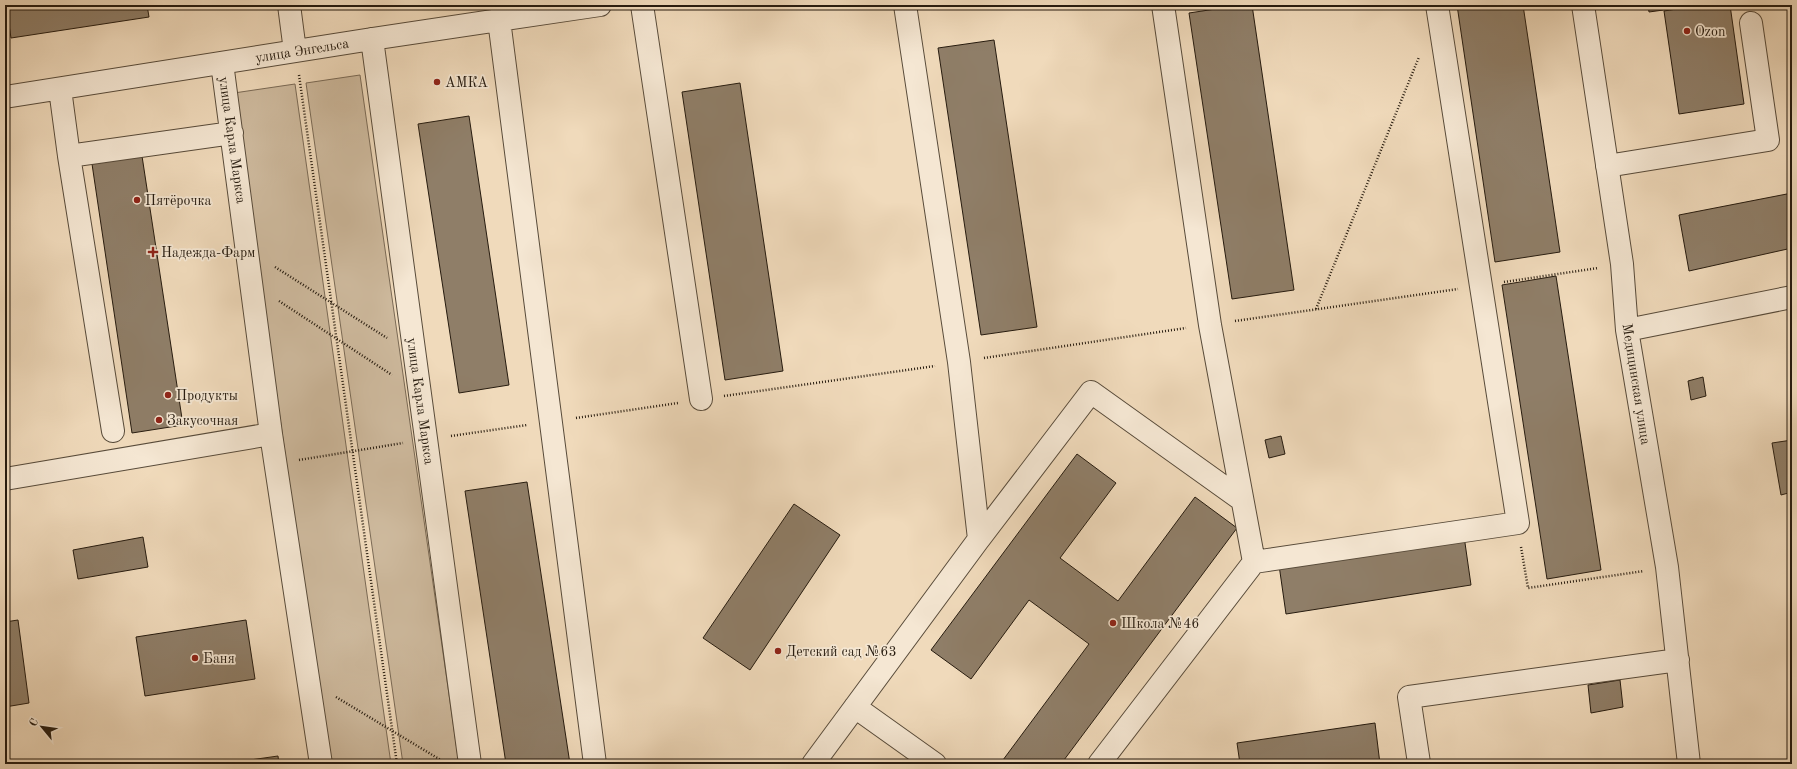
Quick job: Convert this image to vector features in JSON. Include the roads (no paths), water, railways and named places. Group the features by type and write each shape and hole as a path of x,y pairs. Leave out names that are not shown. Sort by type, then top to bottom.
{"street":[{"path":"289,5 295,51"},
{"name":"улица Энгельса","path":"5,97 372,39 600,5"},
{"path":"642,5 701,399"},
{"path":"905,5 959,362 979,539"},
{"path":"1163,5 1210,325 1254,562"},
{"path":"1099,764 1254,562 1518,523 1437,5"},
{"name":"Медицинская улица","path":"1583,5 1622,264 1627,330 1667,567 1689,764"},
{"path":"499,20 595,764"},
{"path":"1607,166 1768,140 1751,23"},
{"name":"улица Карла Маркса","path":"372,39 470,764"},
{"name":"улица Карла Маркса","path":"222,63 271,434 321,764"},
{"path":"60,89 69,156 113,431"},
{"path":"69,156 232,133"},
{"path":"1627,330 1792,297"},
{"path":"813,764 979,539 1091,392 1242,500"},
{"path":"5,479 271,434"},
{"path":"1419,763 1409,697 1678,660"},
{"path":"855,707 935,764"}],"place":[{"name":"Ozon","path":"1687,31"},
{"name":"АМКА","path":"437,82"},
{"name":"Пятёрочка","path":"137,200"},
{"name":"Надежда-Фарм","path":"153,252"},
{"name":"Продукты","path":"168,395"},
{"name":"Закусочная","path":"159,420"},
{"name":"Школа №46","path":"1113,623"},
{"name":"Детский сад №63","path":"778,651"},
{"name":"Баня","path":"195,658"}]}
